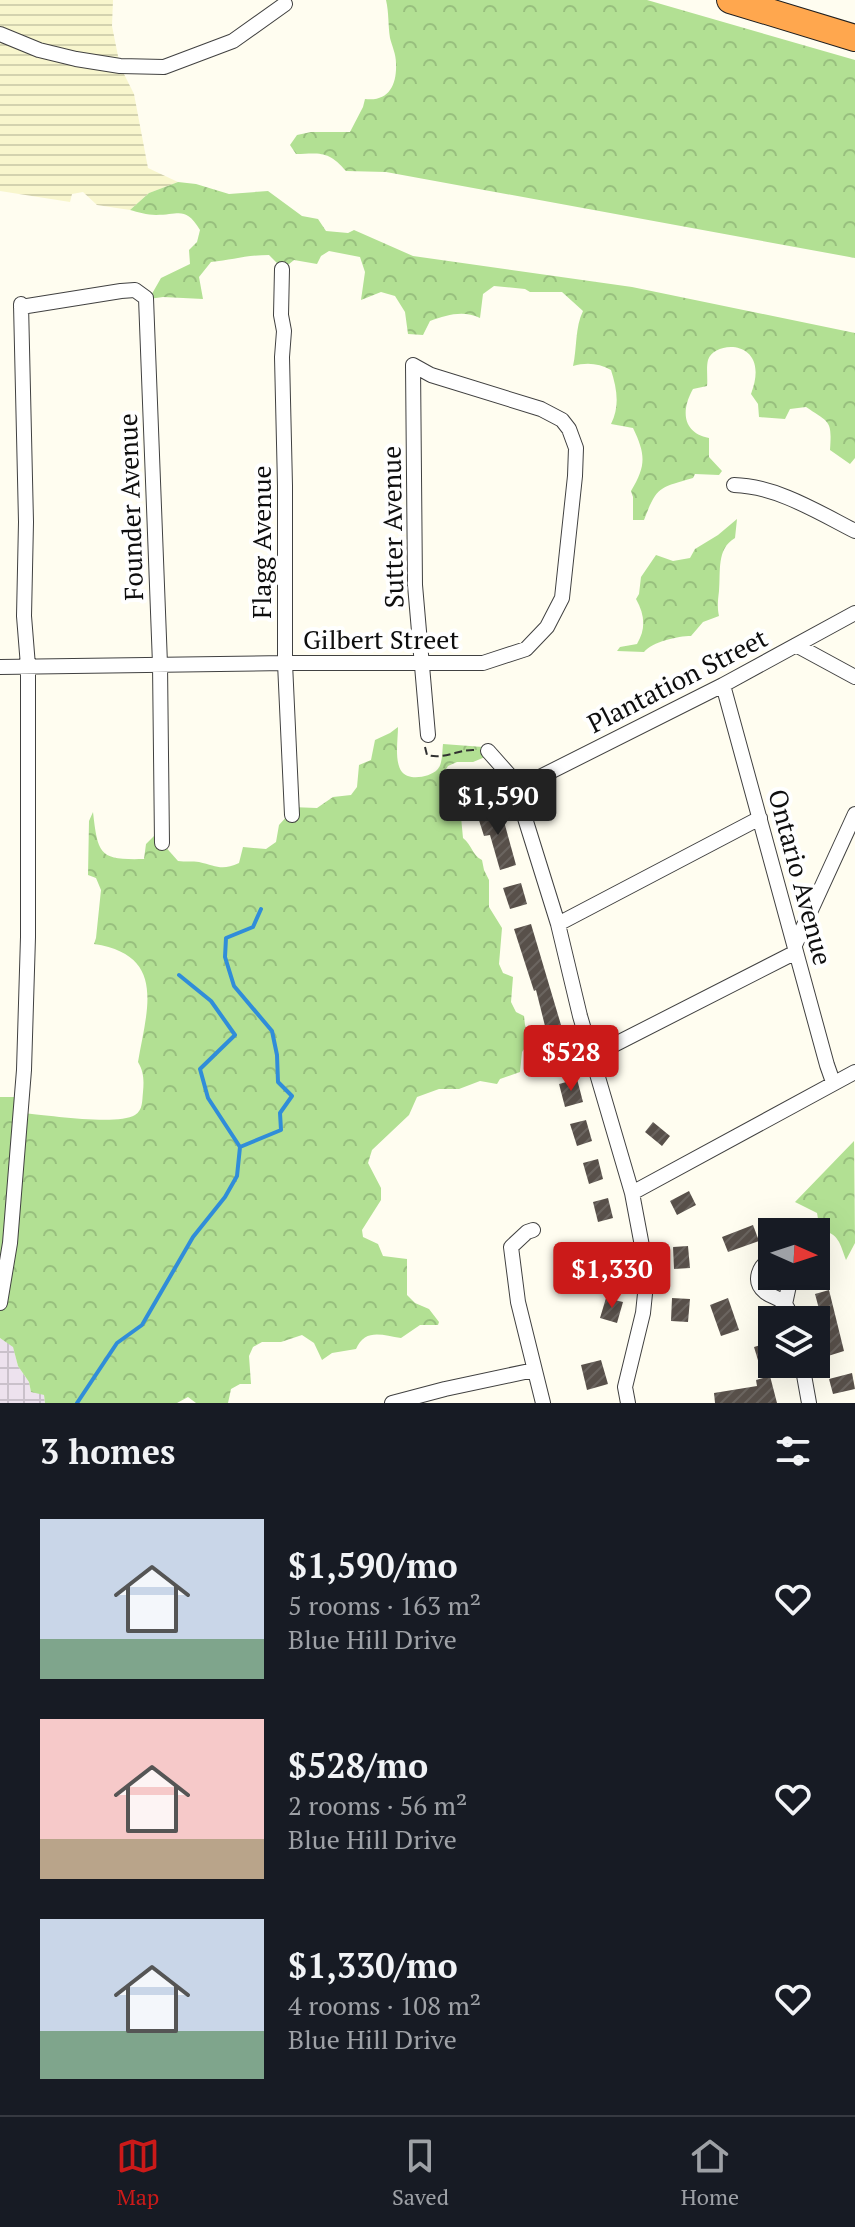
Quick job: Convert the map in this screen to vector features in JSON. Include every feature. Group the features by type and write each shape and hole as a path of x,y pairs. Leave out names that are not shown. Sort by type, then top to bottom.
{"highway":[{"path":"730,0 855,38"}],"street":[{"path":"0,34 39,50 76,59 120,66 164,67 233,41 285,4"},
{"name":"Flagg Avenue","path":"282,269 285,663 292,815"},
{"name":"Founder Avenue","path":"28,666 24,616 26,522 21,306 135,290 146,298 160,664 162,843"},
{"name":"Gilbert Street","path":"0,667 483,663 526,649 547,627 562,598 575,476 576,448 569,429 562,420 541,409 431,375 413,365"},
{"name":"Sutter Avenue","path":"413,365 415,585 428,735"},
{"path":"734,485 753,485 808,507 855,531"},
{"name":"Plantation Street","path":"520,787 723,685 855,613"},
{"path":"796,645 855,677"},
{"path":"0,1303 10,1243 26,1040 28,666"},
{"name":"Ontario Avenue","path":"723,685 833,1082"},
{"path":"488,751 520,787 519,799 558,924 632,1193 646,1284 643,1313 625,1387 628,1403"},
{"path":"592,1056 796,949 855,814"},
{"path":"558,924 760,818"},
{"path":"632,1193 855,1072"},
{"path":"533,1230 511,1247 518,1302 543,1403"},
{"path":"763,1290 785,1304 788,1290"},
{"path":"392,1403 534,1370"},
{"path":"805,1378 809,1403"}],"path":[{"path":"428,735 424,745 427,755 435,758 467,750 488,751"}],"shaded area":[{"path":"0,0 113,0 112,26 120,66 134,94 148,168 178,182 149,193 130,210 97,205 83,192 72,194 70,202 0,191"},
{"path":"0,1338 13,1346 18,1366 31,1391 44,1395 45,1403 0,1403"}],"green space":[{"path":"386,0 647,0 855,60 855,258 386,172 346,171 335,160 324,155 296,154 290,145 297,135 350,132 365,99 386,95 393,85 396,63"},
{"path":"178,182 229,194 268,191 302,216 318,219 326,231 348,233 354,230 413,256 632,287 855,333 855,458 850,464 830,450 828,423 806,407 790,409 785,419 759,417 758,404 751,394 754,363 740,348 721,349 708,360 707,386 693,389 689,397 686,420 693,431 709,438 709,457 722,471 719,475 695,474 693,478 666,487 652,500 644,520 633,520 631,491 642,467 640,446 633,428 611,424 617,397 611,370 592,364 573,366 583,311 562,292 530,292 494,286 483,294 480,318 467,314 449,315 430,321 423,335 408,334 405,312 395,296 381,292 361,300 365,272 360,257 329,251 321,256 317,264 294,260 283,269 269,255 211,262 199,277 203,299 149,299 161,278 190,264 189,250 197,242 200,230 186,215 153,215 130,210 149,193"},
{"path":"737,519 735,538 722,555 719,616 703,622 691,636 666,640 644,652 617,651 620,647 637,644 640,638 643,622 636,599 641,577 656,555 673,561 690,558 695,549"},
{"path":"398,727 398,762 405,775 425,776 437,770 443,744 483,747 490,755 473,762 457,762 448,766 444,772 442,798 447,809 461,817 463,838 482,860 489,880 489,907 502,928 499,964 503,973 513,977 511,1002 516,1012 524,1016 530,1041 522,1052 520,1072 500,1079 497,1084 480,1081 459,1089 439,1089 417,1097 409,1115 372,1150 368,1163 381,1188 381,1200 362,1230 363,1237 378,1244 383,1256 407,1259 407,1295 415,1303 429,1309 438,1325 420,1325 401,1338 369,1336 356,1349 332,1353 322,1360 314,1343 302,1335 281,1342 262,1342 253,1347 249,1356 251,1384 240,1384 231,1389 228,1403 196,1403 188,1397 177,1403 45,1403 44,1395 31,1392 29,1382 18,1366 13,1347 0,1338 0,1097 22,1097 23,1113 81,1119 126,1118 138,1113 142,1105 143,1077 138,1062 147,987 142,972 133,960 117,950 94,944 101,890 96,878 88,875 89,821 93,812 100,846 110,856 144,859 146,844 155,835 178,861 228,867 239,863 243,847 266,849 276,842 279,825 291,807 317,808 333,797 351,795 357,787 359,765 371,760 375,740"},
{"path":"854,1141 855,1243 846,1260 840,1244 830,1234 830,1218 818,1218 817,1213 795,1202"}],"building":[{"path":"500,807 516,865 500,870 490,835 484,836 477,814"},
{"path":"521,883 527,904 510,909 503,888"},
{"path":"531,924 572,1062 555,1066 536,990 514,929"},
{"path":"577,1079 583,1102 565,1107 559,1084"},
{"path":"586,1120 592,1141 577,1146 570,1124"},
{"path":"653,1122 670,1136 662,1146 645,1132"},
{"path":"598,1159 603,1179 589,1184 583,1163"},
{"path":"689,1191 696,1205 677,1215 670,1201"},
{"path":"608,1198 613,1218 598,1222 593,1202"},
{"path":"753,1225 758,1241 728,1252 722,1237"},
{"path":"688,1246 690,1268 674,1269 673,1247"},
{"path":"605,1256 620,1256 619,1283 603,1282"},
{"path":"829,1290 844,1351 830,1355 830,1306 818,1306 815,1294"},
{"path":"606,1298 623,1302 617,1323 600,1318"},
{"path":"672,1298 690,1299 688,1322 671,1321"},
{"path":"728,1298 739,1330 721,1336 710,1305"},
{"path":"601,1360 608,1384 587,1390 581,1365"},
{"path":"852,1373 855,1389 833,1394 829,1379"},
{"path":"771,1378 777,1403 715,1403 714,1393 757,1386 756,1380"}],"waterway":[{"path":"240,1147 281,1130 280,1113 292,1096 278,1082 272,1031 234,986 225,957 226,938 253,927 261,909"},
{"path":"77,1403 117,1343 142,1325 193,1237 225,1197 237,1176 240,1147 208,1098 200,1069 235,1035 211,1001 179,975"}]}
